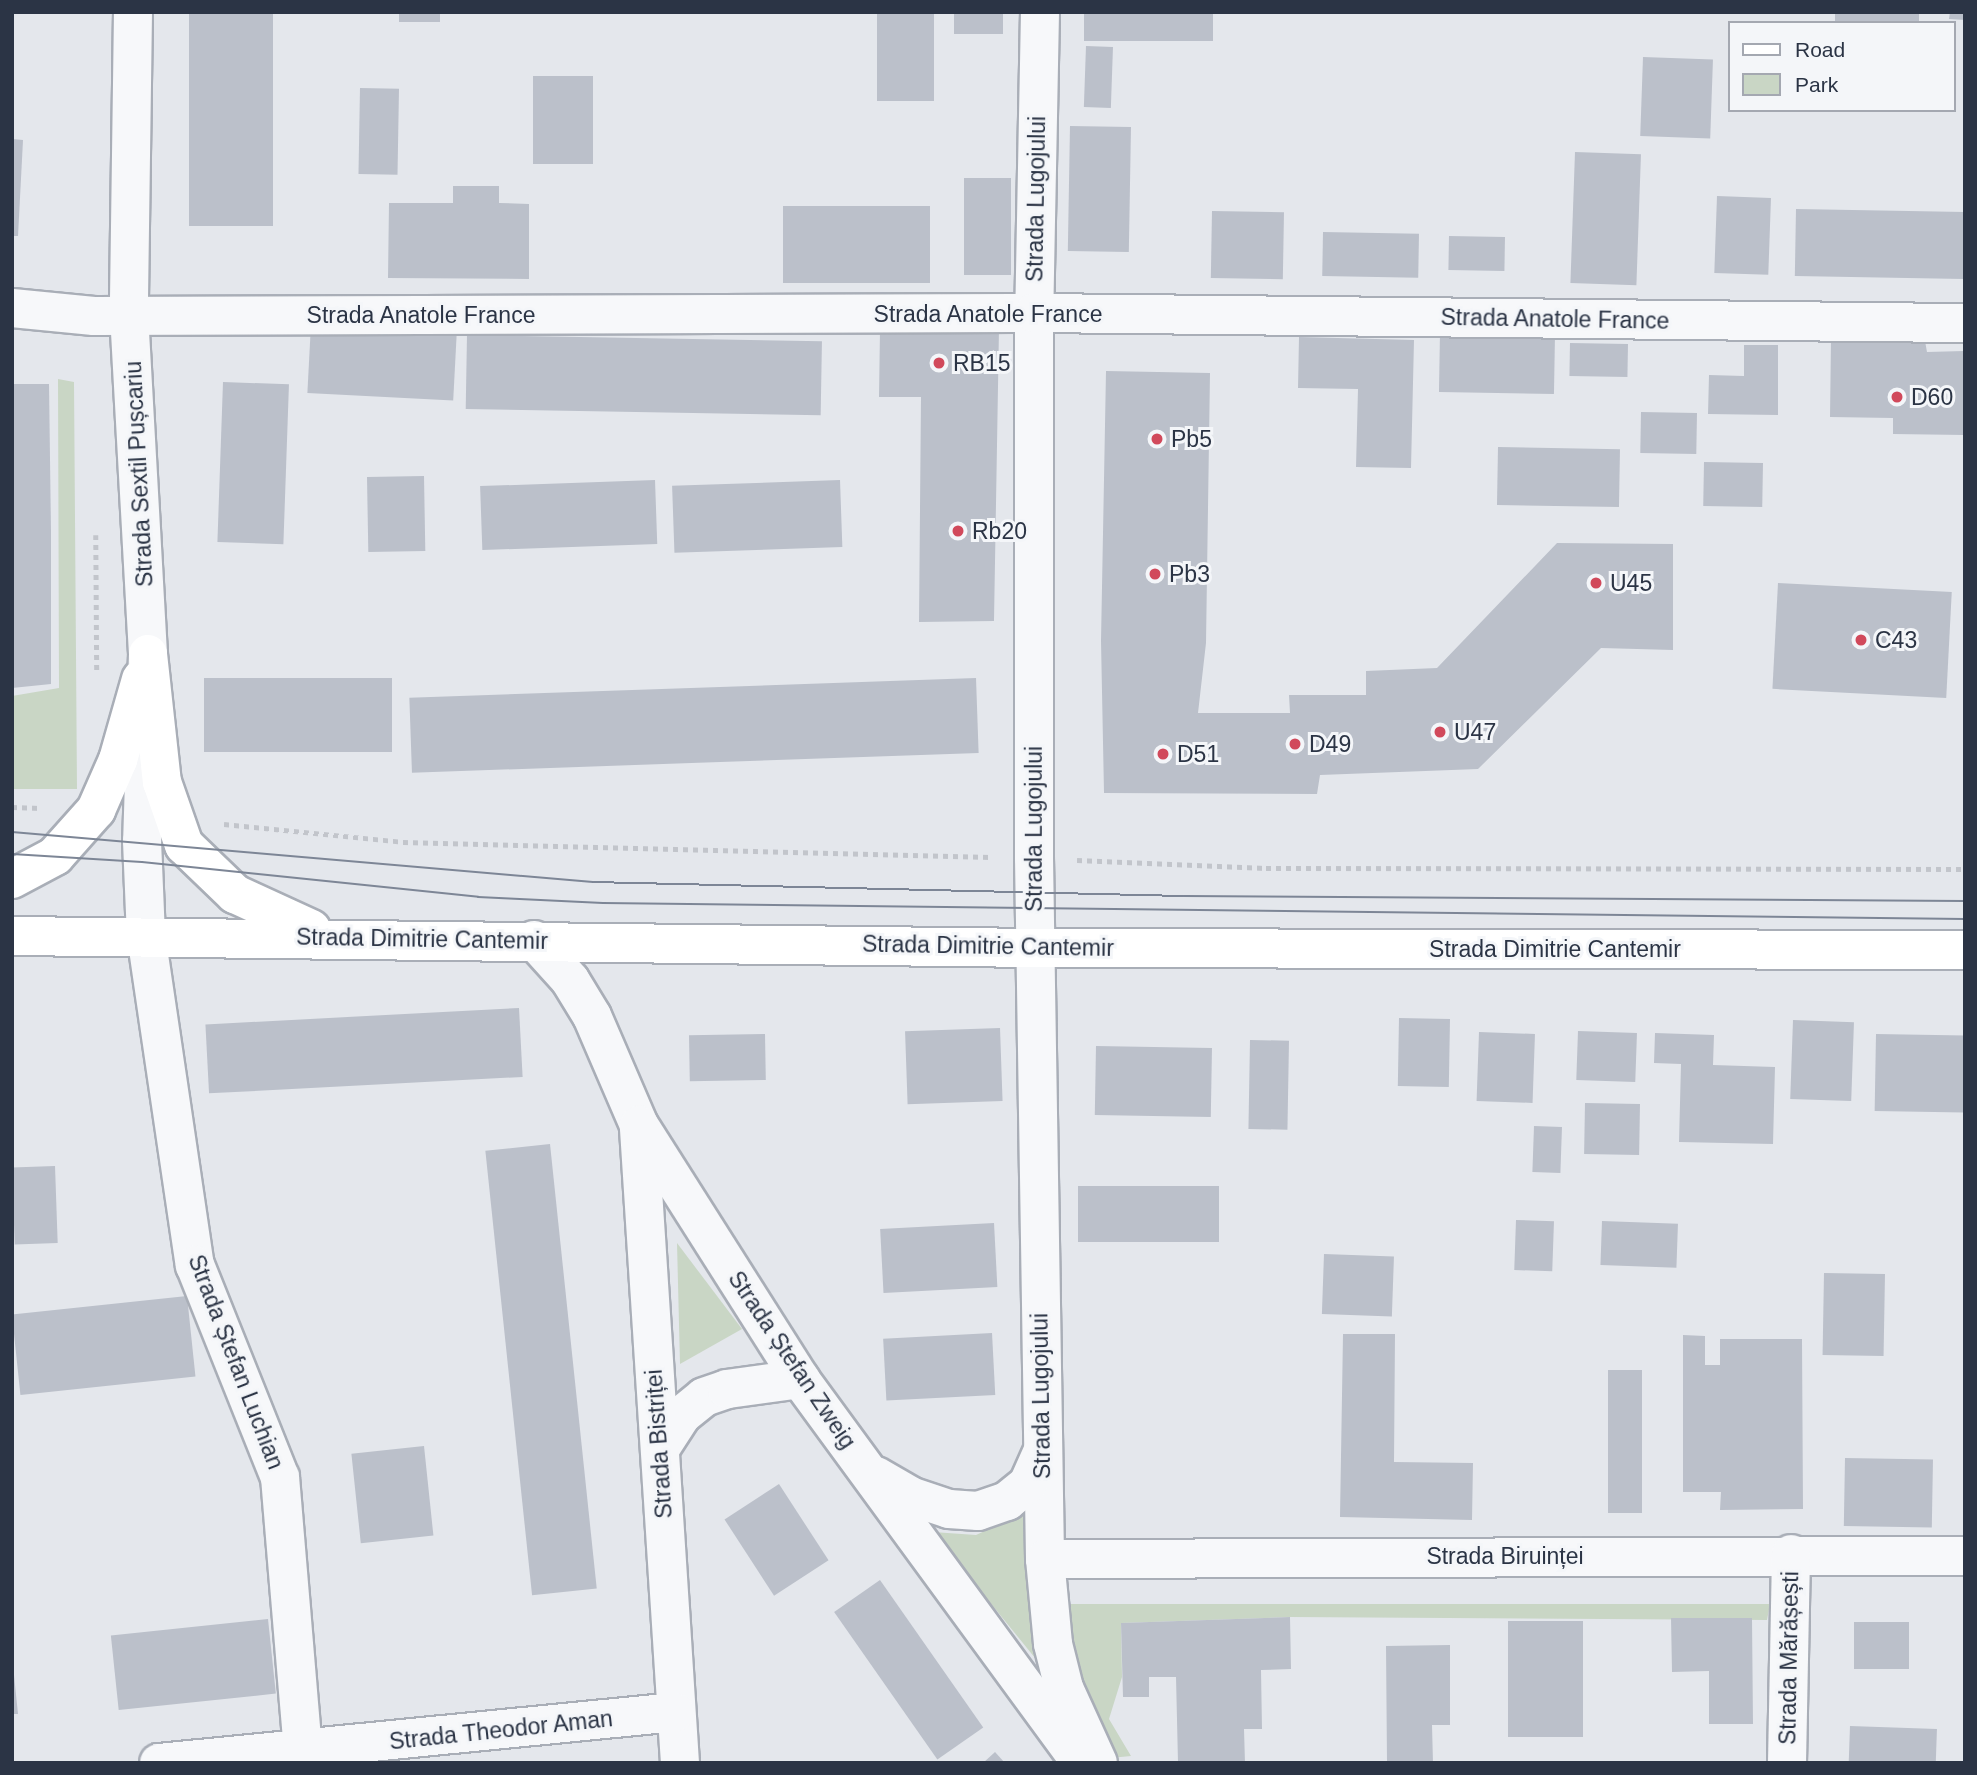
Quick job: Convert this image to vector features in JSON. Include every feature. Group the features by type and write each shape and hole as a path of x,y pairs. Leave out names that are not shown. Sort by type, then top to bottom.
{"main road":[{"path":"12,879 55,856 96,810 118,760 148,654"},
{"path":"148,654 162,782 184,845 235,894 333,938"},
{"name":"Strada Dimitrie Cantemir","path":"12,936 146,935 1034,948 1965,950"}],"street":[{"name":"Strada Sextil Pușcariu","path":"132,12 129,314 148,654 142,841 146,935"},
{"name":"Strada Lugojului","path":"1040,12 1034,313 1034,948 1045,1559 1053,1644 1064,1688 1097,1763"},
{"name":"Strada Anatole France","path":"12,308 129,314 1034,313 1965,323"},
{"name":"Strada Ștefan Luchian","path":"146,935 195,1265 280,1477 303,1750"},
{"name":"Strada Ștefan Zweig","path":"534,940 562,969 592,1016 639,1125 800,1379 1081,1763"},
{"name":"Strada Bistriței","path":"639,1125 680,1763"},
{"path":"660,1449 682,1415 704,1397 727,1388 800,1379"},
{"path":"871,1473 910,1496 949,1509 978,1511 1007,1501 1028,1484 1042,1452"},
{"name":"Strada Biruinței","path":"1045,1559 1791,1554 1965,1556"},
{"name":"Strada Mărășești","path":"1787,1763 1791,1554"},
{"name":"Strada Theodor Aman","path":"159,1763 222,1760 676,1712"}],"green space":[{"path":"58,379 74,382 77,789 12,789 12,696 59,688"},
{"path":"677,1243 742,1329 680,1364"},
{"path":"1024,1513 1048,1674 933,1532 976,1535"},
{"path":"1067,1604 1770,1604 1767,1620 1290,1617 1121,1623 1122,1677 1109,1719 1131,1756 1110,1758 1070,1667"}],"building":[{"path":"189,12 273,12 273,226 189,226"},
{"path":"399,12 440,12 440,22 399,22"},
{"path":"877,12 934,12 934,101 877,101"},
{"path":"954,12 1003,12 1003,34 954,34"},
{"path":"1084,12 1213,12 1213,41 1084,41"},
{"path":"1835,12 1919,12 1919,21 1835,21"},
{"path":"1950,12 1965,12 1965,20 1949,19"},
{"path":"1086,46 1113,47 1111,108 1084,107"},
{"path":"1643,57 1713,59 1710,138 1640,136"},
{"path":"533,76 593,76 593,164 533,164"},
{"path":"360,88 399,89 397,175 358,174"},
{"path":"1070,126 1131,127 1129,252 1068,251"},
{"path":"12,139 23,140 18,236 12,236"},
{"path":"1575,152 1641,154 1636,285 1570,283"},
{"path":"964,178 1011,178 1011,275 964,275"},
{"path":"453,186 499,186 499,203 529,204 529,279 388,278 389,203 453,203"},
{"path":"1717,196 1771,198 1768,275 1714,273"},
{"path":"783,206 930,206 930,283 783,283"},
{"path":"1796,209 1965,212 1964,279 1795,276"},
{"path":"1212,211 1284,212 1283,279 1211,278"},
{"path":"1323,232 1419,234 1418,278 1322,276"},
{"path":"1449,236 1505,237 1504,271 1448,270"},
{"path":"311,324 457,332 453,401 307,393"},
{"path":"999,328 994,621 919,622 921,397 879,397 880,330"},
{"path":"1440,333 1555,335 1554,394 1439,392"},
{"path":"467,335 822,341 821,415 466,409"},
{"path":"1299,337 1414,340 1411,468 1356,467 1358,389 1298,388"},
{"name":"D60","path":"1831,339 1925,341 1927,352 1964,351 1965,435 1893,434 1893,418 1830,417"},
{"path":"1570,343 1628,344 1627,377 1569,376"},
{"path":"1744,345 1778,345 1778,415 1708,414 1709,375 1744,376"},
{"path":"1106,371 1210,373 1206,643 1198,713 1290,713 1289,695 1366,695 1366,671 1437,668 1557,543 1673,544 1673,650 1601,648 1478,769 1320,775 1317,794 1104,793 1101,641"},
{"path":"223,382 289,384 283,544 217,542"},
{"path":"12,384 49,384 51,684 12,688"},
{"path":"1641,412 1697,413 1696,454 1640,453"},
{"path":"1498,447 1620,449 1619,507 1497,505"},
{"path":"1704,462 1763,463 1762,507 1703,506"},
{"path":"424,476 425,551 368,552 367,477"},
{"path":"655,480 657,544 482,550 480,486"},
{"path":"840,480 842,547 674,553 672,486"},
{"name":"C43","path":"1778,583 1952,592 1946,698 1772,689"},
{"path":"204,678 392,678 392,752 204,752"},
{"path":"976,678 979,753 412,773 409,698"},
{"path":"519,1008 523,1077 209,1093 205,1024"},
{"path":"1399,1018 1450,1019 1449,1087 1398,1086"},
{"path":"1793,1020 1854,1022 1851,1101 1790,1099"},
{"path":"1000,1028 1003,1101 908,1104 905,1031"},
{"path":"1578,1031 1637,1033 1635,1082 1576,1080"},
{"path":"1479,1032 1535,1034 1533,1103 1477,1101"},
{"path":"1655,1033 1714,1035 1713,1065 1775,1067 1773,1144 1679,1142 1681,1064 1654,1063"},
{"path":"765,1034 766,1080 690,1081 689,1035"},
{"path":"1876,1034 1965,1036 1964,1113 1875,1111"},
{"path":"1250,1040 1289,1041 1287,1130 1248,1129"},
{"path":"1096,1046 1212,1048 1211,1117 1095,1115"},
{"path":"1585,1103 1640,1104 1639,1155 1584,1154"},
{"path":"1534,1126 1562,1127 1560,1173 1532,1172"},
{"path":"550,1144 597,1589 532,1595 485,1151"},
{"path":"55,1166 58,1243 15,1244 12,1168"},
{"path":"1078,1186 1219,1186 1219,1242 1078,1242"},
{"path":"1516,1220 1554,1221 1552,1271 1514,1270"},
{"path":"1602,1221 1678,1224 1676,1268 1600,1265"},
{"path":"994,1223 997,1287 884,1293 880,1229"},
{"path":"1324,1254 1394,1256 1392,1316 1322,1314"},
{"path":"1824,1273 1885,1274 1884,1356 1823,1355"},
{"path":"187,1296 195,1377 20,1395 12,1314"},
{"path":"992,1333 995,1395 886,1401 883,1339"},
{"path":"1343,1334 1395,1334 1394,1462 1473,1463 1472,1520 1340,1517"},
{"path":"1683,1335 1705,1336 1705,1365 1720,1365 1720,1339 1802,1339 1803,1509 1720,1510 1721,1492 1683,1492"},
{"path":"1608,1370 1642,1370 1642,1513 1608,1513"},
{"path":"424,1446 433,1536 361,1543 351,1454"},
{"path":"1845,1458 1933,1460 1932,1528 1844,1526"},
{"path":"779,1484 829,1560 774,1596 724,1519"},
{"path":"880,1580 983,1727 937,1760 834,1612"},
{"path":"1290,1617 1291,1669 1261,1670 1262,1729 1244,1729 1245,1763 1178,1763 1176,1677 1149,1677 1149,1697 1123,1697 1121,1623"},
{"path":"1671,1618 1752,1618 1753,1724 1709,1724 1709,1671 1672,1672"},
{"path":"268,1619 276,1694 119,1710 111,1636"},
{"path":"1508,1621 1583,1621 1583,1737 1508,1737"},
{"path":"1854,1622 1909,1622 1909,1669 1854,1669"},
{"path":"1450,1645 1450,1725 1432,1725 1433,1763 1387,1763 1386,1646"},
{"path":"14,1675 18,1714 12,1714"},
{"path":"1850,1726 1937,1729 1936,1763 1849,1763"},
{"path":"995,1752 1005,1763 983,1763"}],"tram line":[{"path":"12,832 593,882 1184,896 1965,901"},
{"path":"12,854 142,862 478,897 603,903 1965,919"}],"place":[{"name":"RB15","path":"939,363"},
{"name":"D60","path":"1897,397"},
{"name":"Pb5","path":"1157,439"},
{"name":"Rb20","path":"958,531"},
{"name":"Pb3","path":"1155,574"},
{"name":"U45","path":"1596,583"},
{"name":"C43","path":"1861,640"},
{"name":"U47","path":"1440,732"},
{"name":"D49","path":"1295,744"},
{"name":"D51","path":"1163,754"}]}
